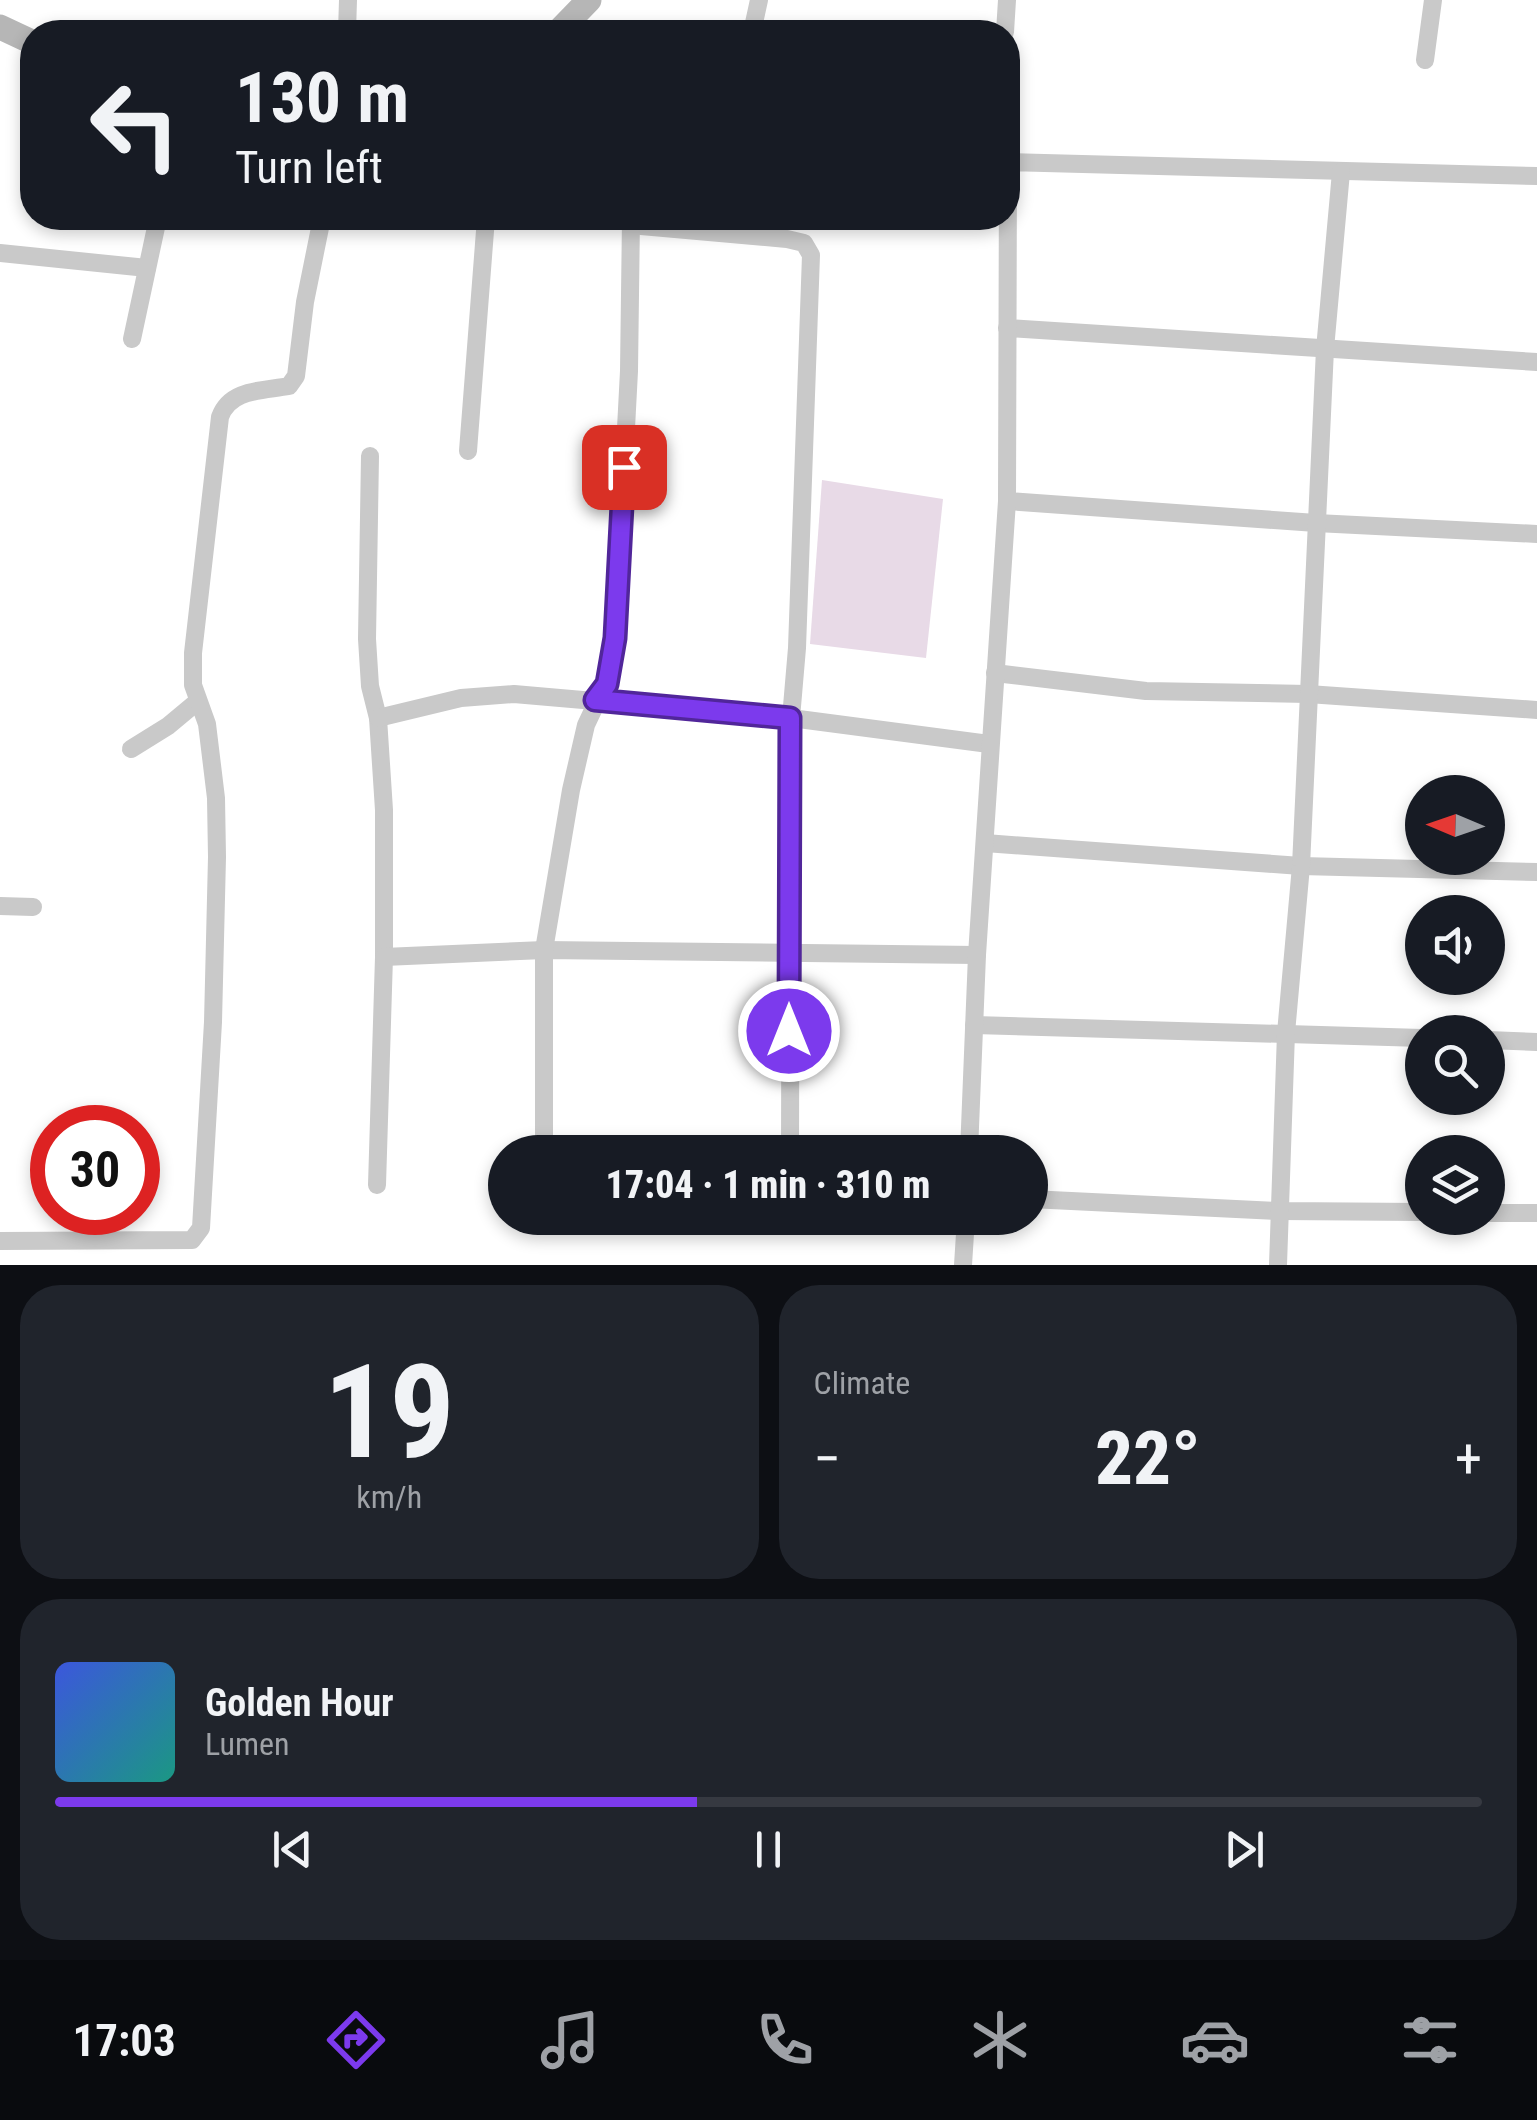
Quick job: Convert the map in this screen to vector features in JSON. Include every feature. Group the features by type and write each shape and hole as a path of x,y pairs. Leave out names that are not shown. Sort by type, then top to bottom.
{"main road":[{"path":"570,20 589,0"}],"street":[{"path":"1425,60 1433,0"},
{"path":"1020,160 1537,176"},
{"path":"1278,1265 1286,1033 1301,866 1325,349 1342,172"},
{"path":"132,339 155,230"},
{"path":"0,1241 192,1240 202,1228 217,857 216,798 209,742 205,716 193,685 220,418 225,404 238,396 289,386 296,376 320,230"},
{"path":"468,450 485,230"},
{"path":"544,1135 544,950 571,790 595,700 607,684 615,638 629,371 631,230"},
{"path":"714,230 787,238 804,243 811,254 797,648 790,718 789,1135"},
{"path":"970,1135 989,744 1007,500 1008,230"},
{"path":"0,253 147,268"},
{"path":"1007,328 1537,362"},
{"path":"370,456 367,639 370,686 378,718 384,810 384,957 376,1185"},
{"path":"1007,500 1316,523 1537,534"},
{"path":"995,673 1146,691 1308,694 1537,710"},
{"path":"378,718 477,696 514,694 790,718 989,744"},
{"path":"131,749 198,701"},
{"path":"985,843 1301,866 1537,872"},
{"path":"0,906 34,907"},
{"path":"384,957 544,950 977,955"},
{"path":"974,1024 1405,1037"},
{"path":"1505,1041 1537,1042"},
{"path":"1048,1199 1405,1212"},
{"path":"1505,1213 1537,1214"},
{"path":"963,1265 965,1235"}],"shaded area":[{"path":"822,480 943,499 926,658 810,644"}],"route":[{"path":"624,467 611,672 595,700 790,718 789,1031"}]}
